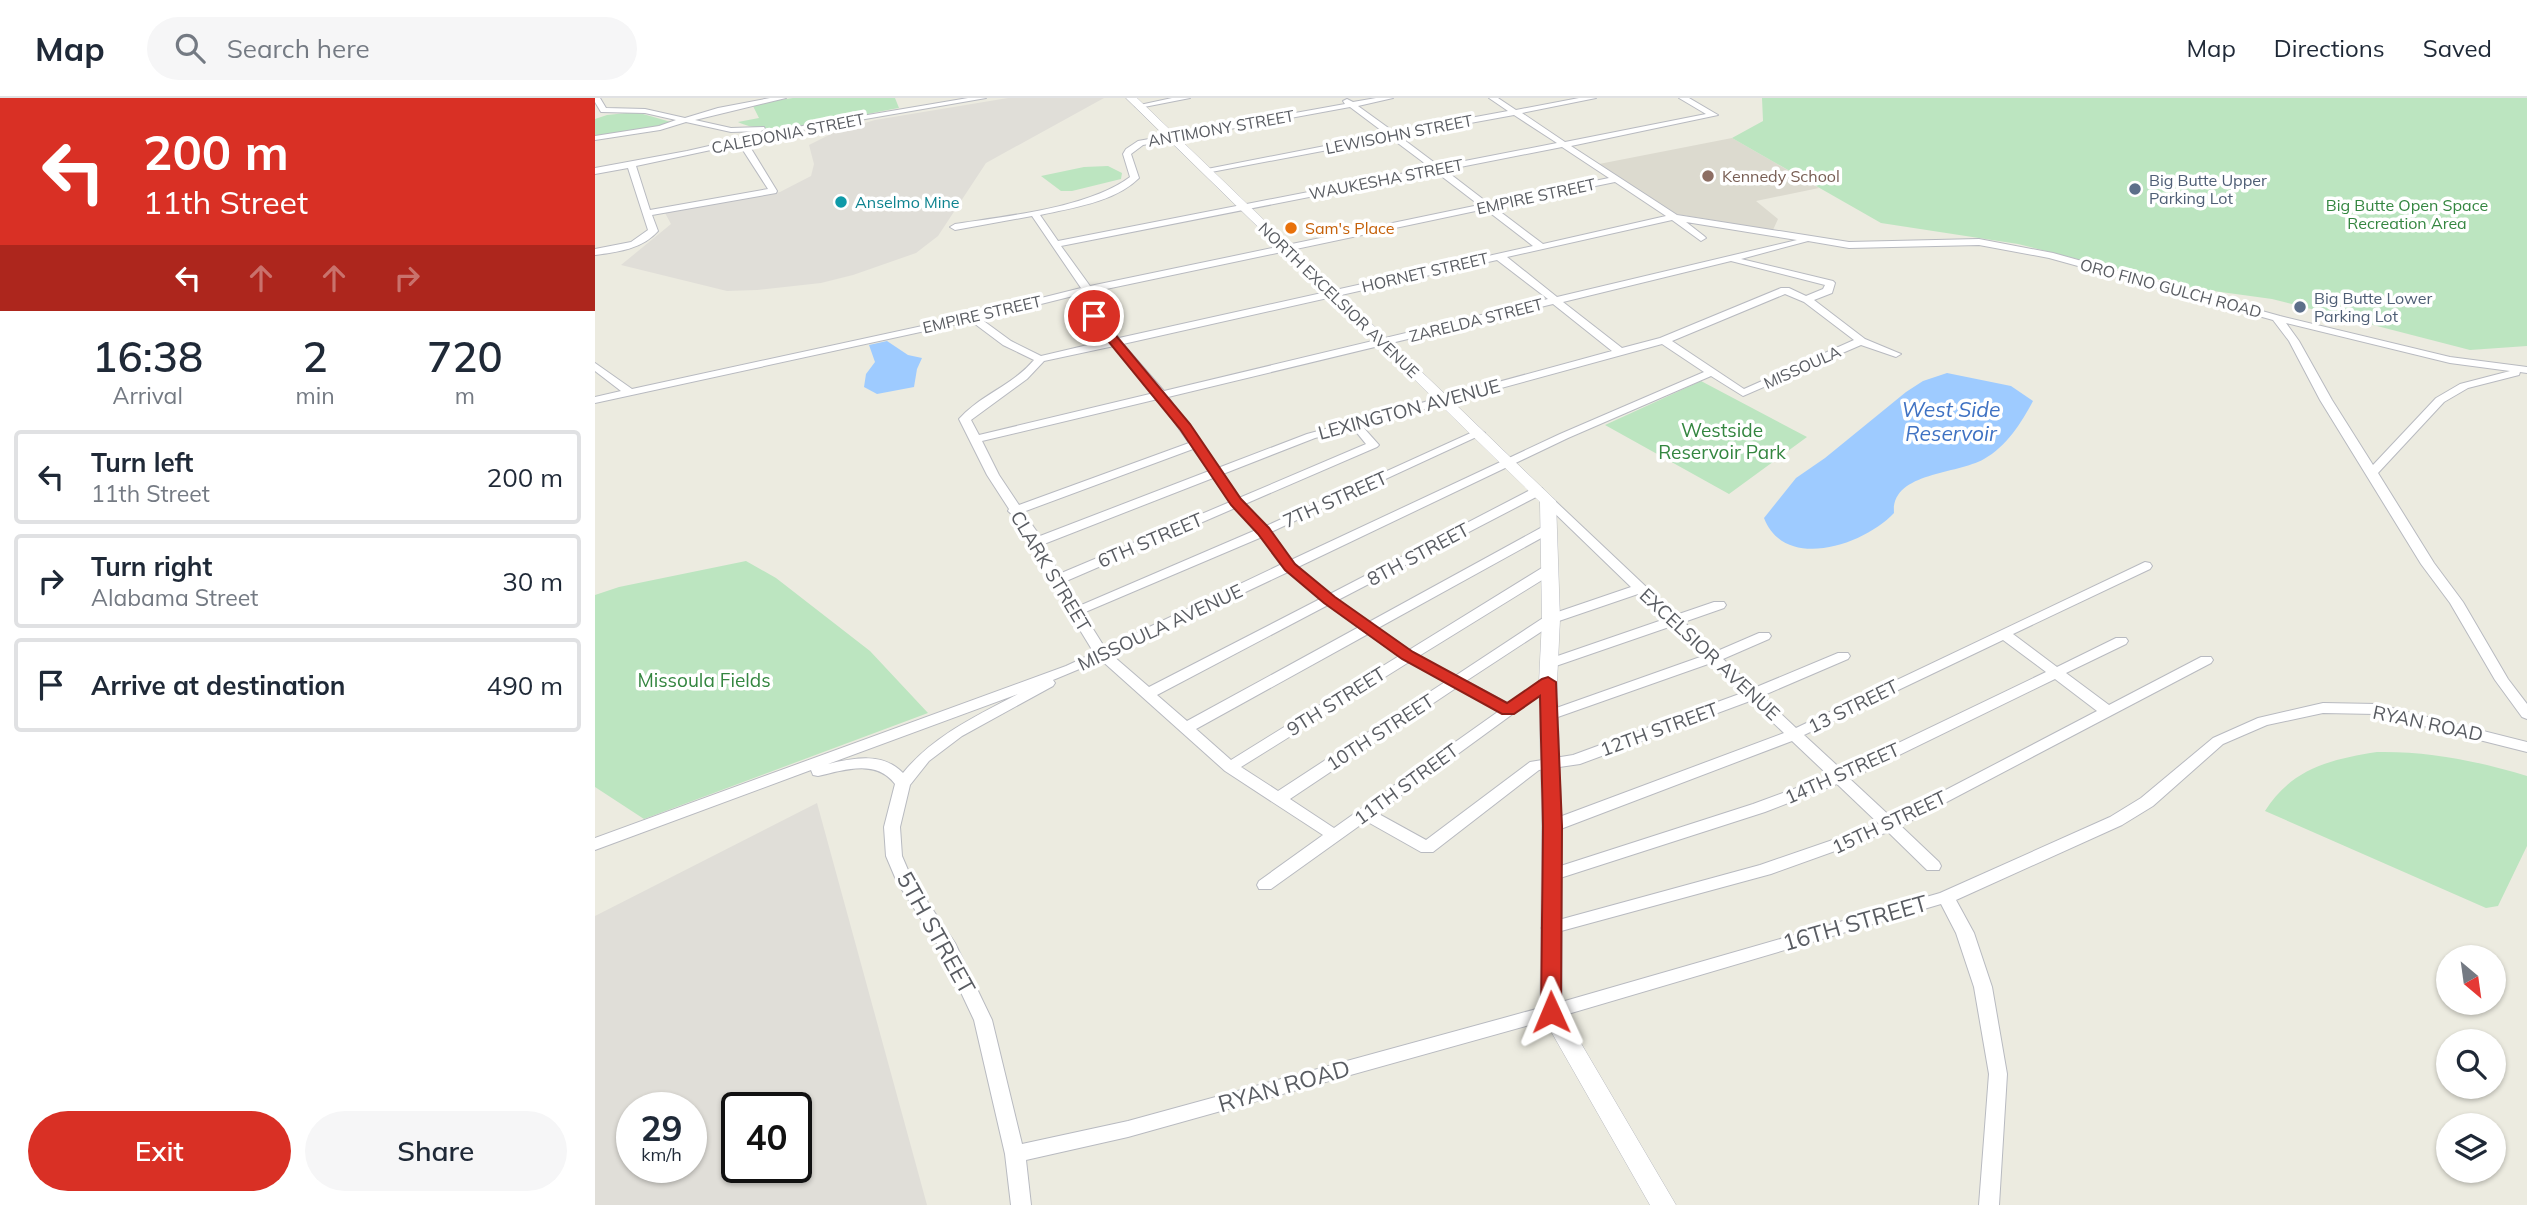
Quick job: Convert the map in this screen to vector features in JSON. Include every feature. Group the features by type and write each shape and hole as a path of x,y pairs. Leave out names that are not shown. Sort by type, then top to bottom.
{"street":[{"path":"595,138 652,130 724,109 782,98"},
{"name":"CALEDONIA STREET","path":"595,171 939,101 982,98"},
{"path":"1135,102 1186,98"},
{"path":"1343,98 1541,247"},
{"name":"ANTIMONY STREET","path":"1034,213 1099,195 1133,181 1134,174 1125,160 1128,151 1141,143 1389,98"},
{"path":"1493,98 1566,144 1701,238"},
{"name":"LEWISOHN STREET","path":"1206,170 1592,98"},
{"name":"WAUKESHA STREET","path":"1057,244 1714,115 1683,98"},
{"path":"596,101 604,110 640,111 731,130 779,132"},
{"name":"NORTH EXCELSIOR AVENUE","path":"1135,102 1543,496"},
{"path":"647,213 773,191 741,140"},
{"path":"595,252 625,248 647,238 653,231 631,165"},
{"name":"EMPIRE STREET","path":"595,400 1285,247 1616,179"},
{"path":"955,227 1034,213 1087,290 1085,305 1162,396 1214,473 1290,567 1329,600 1408,656 1508,710"},
{"name":"HORNET STREET","path":"1040,359 1674,217 1811,239"},
{"name":"ZARELDA STREET","path":"977,439 1811,239"},
{"name":"ORO FINO GULCH ROAD","path":"1811,239 1850,245 1979,243 2050,255 2277,318 2450,360 2527,370"},
{"path":"1498,256 1532,278 1619,351"},
{"path":"1730,259 1830,283 1828,291 1806,299"},
{"name":"LEXINGTON AVENUE","path":"1037,542 1311,436 1664,340 1785,290 1806,299"},
{"path":"1806,299 1861,341 1896,354"},
{"path":"973,318 1007,343 1040,359"},
{"path":"2277,318 2294,341 2326,400 2428,564 2456,601 2502,680 2527,714"},
{"path":"1664,340 1710,373"},
{"name":"MISSOULA","path":"1710,373 1743,393 1861,341"},
{"name":"CLARK STREET","path":"1040,359 1029,375 976,408 965,419 993,475 1014,511 1037,542 1075,612 1103,654 1230,767 1334,835"},
{"path":"599,369 629,392"},
{"path":"2372,473 2440,400 2464,386 2527,370"},
{"name":"MISSOULA AVENUE","path":"595,844 1071,669 1508,463 1710,373"},
{"name":"6TH STREET","path":"1056,580 1373,445 1355,424"},
{"name":"7TH STREET","path":"1075,612 1263,531 1479,433"},
{"path":"1014,511 1196,444"},
{"path":"1543,496 1550,528 1551,619 1548,682 1552,826 1551,1012 1663,1205"},
{"name":"EXCELSIOR AVENUE","path":"1543,496 1933,866"},
{"name":"8TH STREET","path":"1149,693 1329,600 1543,496"},
{"path":"1187,729 1550,528"},
{"name":"13 STREET","path":"1552,826 1795,734 2145,566"},
{"name":"9TH STREET","path":"1230,767 1550,569"},
{"name":"10TH STREET","path":"1278,799 1551,619 1640,589"},
{"path":"1548,664 1719,605"},
{"path":"2004,634 2107,711"},
{"path":"1550,715 1714,657 1765,636"},
{"name":"14TH STREET","path":"1551,875 1759,808 1841,777 2120,641"},
{"name":"12TH STREET","path":"1551,764 1576,761 1754,694 1843,656"},
{"name":"15TH STREET","path":"1550,928 1796,861 1891,825 2206,660"},
{"name":"5TH STREET","path":"1021,1205 1015,1154 983,1020 949,948 912,894 894,856 892,827 902,784 924,757 957,733 1071,669"},
{"name":"11TH STREET","path":"1265,885 1548,682"},
{"name":"RYAN ROAD","path":"2147,802 2218,741 2263,721 2323,708 2376,709 2527,747"},
{"path":"772,781 852,764 883,764 895,771 902,784"},
{"path":"1365,813 1427,848 1530,768 1551,764"},
{"name":"16TH STREET","path":"1551,1012 1945,897 2116,821 2147,802"},
{"path":"1945,897 1965,933 1983,986 1998,1073 1989,1205"},
{"name":"RYAN ROAD","path":"1015,1154 1128,1129 1551,1012"}],"shaded area":[{"name":"Anselmo Mine","path":"1008,98 1104,98 986,163 938,236 916,253 821,283 757,290 727,291 621,265 671,224 665,213 780,192 811,176 814,164 809,145 837,131 875,120"},
{"name":"Kennedy School","path":"1732,138 1819,188 1756,201 1778,219 1773,230 1676,214 1599,164"},
{"path":"817,803 927,1205 595,1205 595,916"}],"green space":[{"path":"793,98 895,98 899,108 794,127 753,127 738,122 759,118 752,104"},
{"name":"Big Butte Open Space Recreation Area","path":"1762,98 2527,98 2527,346 2470,350 2272,299 2192,288 2018,244 1881,223 1732,138 1763,121"},
{"path":"636,112 671,122 595,136 595,119"},
{"path":"1108,166 1122,173 1121,179 1072,191 1061,191 1041,176 1084,167"},
{"name":"Westside Reservoir Park","path":"1701,381 1807,437 1729,494 1605,425"},
{"name":"Missoula Fields","path":"746,561 776,578 870,651 928,713 644,819 595,787 595,595 619,587"},
{"path":"2377,752 2453,758 2527,776 2527,846 2498,906 2486,908 2265,811 2287,785 2314,768 2344,758"}],"water":[{"path":"887,341 908,355 922,358 914,387 877,394 864,387 866,374 875,362 869,345"},
{"name":"West Side Reservoir","path":"1947,373 2011,386 2033,401 2013,433 1992,454 1972,464 1914,482 1903,490 1896,500 1894,513 1864,535 1826,548 1806,549 1789,544 1774,535 1764,518 1796,478 1825,458 1906,392 1923,381"}],"place":[{"name":"Kennedy School","path":"1708,176"},
{"name":"Big Butte Upper Parking Lot","path":"2135,189"},
{"name":"Anselmo Mine","path":"841,202"},
{"name":"Sam's Place","path":"1291,228"},
{"name":"Big Butte Lower Parking Lot","path":"2300,307"}],"route":[{"path":"1094,316 1185,426 1214,473 1236,502 1263,531 1290,567 1329,600 1408,656 1508,710 1548,682 1552,826 1551,1012"}]}
